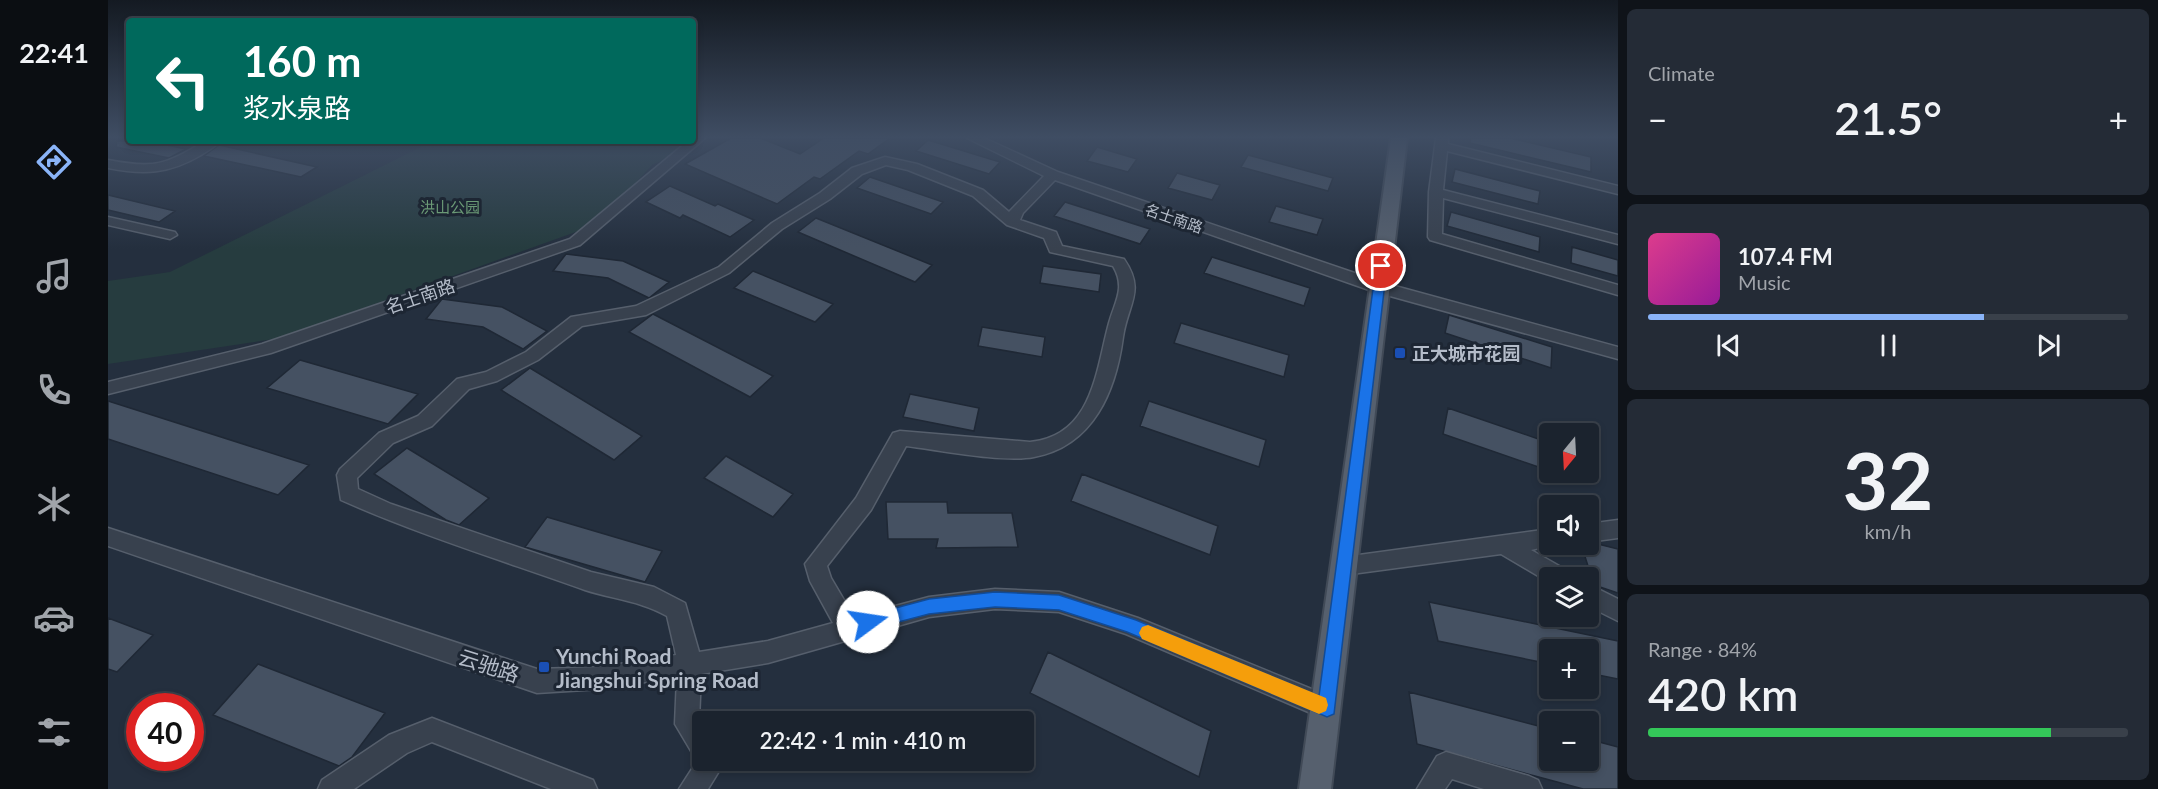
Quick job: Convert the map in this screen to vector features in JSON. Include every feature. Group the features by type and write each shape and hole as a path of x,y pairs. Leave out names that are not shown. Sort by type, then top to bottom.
{"main road":[{"path":"1315,789 1394,175"}],"street":[{"name":"名士南路","path":"108,388 265,349 574,242 655,175"},
{"path":"692,732 687,724 690,664 677,609 654,597 591,582 384,510 348,494 347,475 386,438 425,421 463,384 491,377 532,356 577,321 640,311 724,270 777,226 825,196 852,175"},
{"path":"848,627 821,580 816,564 846,529 888,465 900,438 981,448 1034,450 1063,440 1096,406 1113,359 1115,330 1128,297 1129,277 1119,262 1055,249 1051,235 1012,222 978,193 932,175"},
{"name":"名士南路","path":"1053,175 1378,287 1618,353"},
{"path":"1012,222 1017,211 1053,175"},
{"path":"1438,175 1435,237 1618,290"},
{"path":"1562,175 1618,190"},
{"path":"1436,192 1618,240"},
{"path":"108,221 170,235"},
{"path":"1599,532 1618,529"},
{"name":"云驰路","path":"108,537 537,681 601,678 768,652 848,627 929,607 995,599 1059,602 1130,625 1327,708"},
{"path":"1344,566 1539,539"},
{"path":"1503,544 1542,567"},
{"path":"1599,600 1618,611"},
{"path":"332,789 398,744 432,730 584,789"},
{"path":"1430,789 1446,765 1529,789"},
{"path":"692,789 706,771"}],"green space":[{"name":"洪山公园","path":"365,175 643,175 598,224 280,338 108,364 108,281 170,272"}],"building":[{"path":"710,175 826,175 820,179 814,177 777,204"},
{"path":"1176,175 1220,185 1212,200 1168,188"},
{"path":"1269,175 1321,175 1333,178 1328,191"},
{"path":"1454,175 1477,175 1540,191 1538,204 1452,182"},
{"path":"870,177 943,202 931,214 857,188"},
{"path":"670,186 754,220 730,237 683,215 680,218 646,202"},
{"path":"108,195 175,211 159,222 108,210"},
{"path":"1065,202 1150,229 1140,244 1054,216"},
{"path":"1276,206 1323,219 1317,235 1269,222"},
{"path":"1451,212 1540,237 1539,252 1447,226"},
{"path":"816,218 932,265 915,282 798,232"},
{"path":"1572,247 1618,260 1618,276 1571,263"},
{"path":"566,254 623,261 669,282 649,298 608,278 553,271"},
{"path":"1212,257 1310,288 1304,306 1204,273"},
{"path":"1043,266 1101,274 1099,292 1040,283"},
{"path":"753,271 833,304 815,322 734,288"},
{"path":"442,299 502,307 547,331 523,349 483,327 426,319"},
{"path":"653,314 773,376 750,397 629,332"},
{"path":"1449,315 1552,347 1551,368 1445,333"},
{"path":"1181,323 1289,355 1284,377 1174,343"},
{"path":"982,327 1045,337 1042,357 978,346"},
{"path":"300,360 418,394 388,424 267,388"},
{"path":"530,368 642,436 614,460 501,390"},
{"path":"910,394 979,408 974,431 903,417"},
{"path":"108,401 309,465 278,495 108,439"},
{"path":"1149,401 1266,440 1259,467 1140,426"},
{"path":"1448,408 1539,439 1539,467 1443,434"},
{"path":"407,448 489,498 459,525 446,520 374,474"},
{"path":"726,456 793,494 773,517 704,478"},
{"path":"1082,474 1218,526 1210,555 1071,501"},
{"path":"886,502 947,502 948,513 1012,513 1018,547 936,548 938,539 888,539"},
{"path":"547,517 662,551 645,582 525,547"},
{"path":"1599,544 1618,549 1618,593 1599,587 1599,567 1588,567 1584,555 1599,555"},
{"path":"1429,602 1539,625 1539,627 1550,627 1618,641 1618,679 1599,675 1599,639 1539,639 1539,662 1438,641"},
{"path":"108,618 153,635 117,672 108,669"},
{"path":"1048,652 1211,731 1199,777 1030,693"},
{"path":"258,664 385,713 352,757 339,766 213,715"},
{"path":"1409,692 1539,726 1539,771 1599,771 1599,742 1618,747 1618,789 1583,789 1417,744"}],"slow traffic":[{"path":"1148,633 1319,705"}],"place":[{"name":"正大城市花园","path":"1400,353"},
{"name":"Yunchi Road Jiangshui Spring Road","path":"544,667"}],"route":[{"path":"868,622 929,607 995,599 1059,602 1130,625 1327,708 1381,266"}]}
